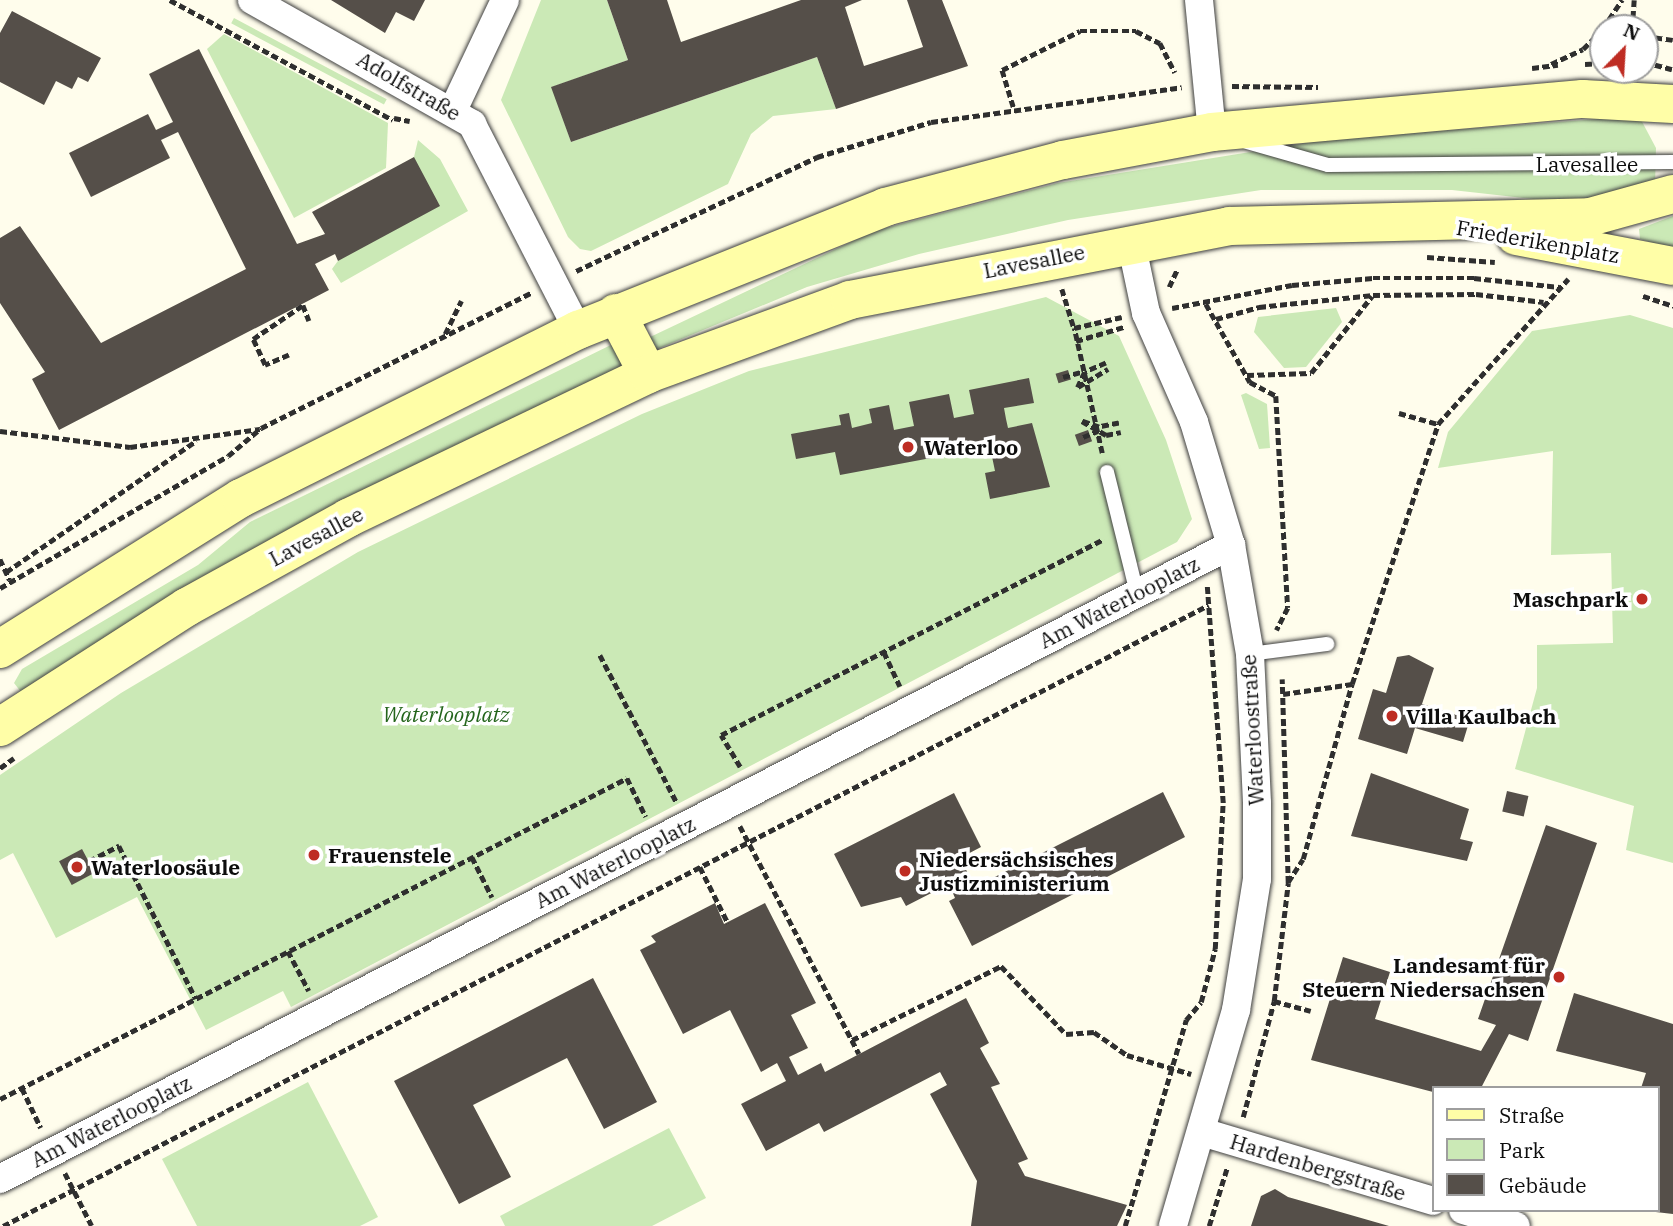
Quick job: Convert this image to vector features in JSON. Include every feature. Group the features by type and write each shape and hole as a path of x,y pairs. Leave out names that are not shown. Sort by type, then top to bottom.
{"main road":[{"name":"Lavesallee","path":"0,649 241,498 578,330 885,207 1063,160 1212,132 1583,99 1673,104"},
{"name":"Friederikenplatz","path":"1434,222 1590,217 1673,194"},
{"name":"Lavesallee","path":"11,740 187,607 348,518 648,374 850,300 1134,259 1302,221 1434,222"},
{"name":"Friederikenplatz","path":"1434,222 1673,266"},
{"path":"616,313 648,374"}],"street":[{"name":"Adolfstraße","path":"252,0 454,108 472,124 578,330"},
{"path":"454,108 505,0"},
{"path":"1199,0 1212,132"},
{"name":"Waterloostraße","path":"1134,259 1135,320 1194,422 1231,545 1250,654 1257,879 1236,1010 1173,1226"},
{"name":"Am Waterlooplatz","path":"0,1179 1231,545"},
{"name":"Hardenbergstraße","path":"1202,1132 1432,1201"},
{"path":"1470,1212 1516,1226"}],"lane":[{"name":"Lavesallee","path":"1212,132 1328,165 1673,162"},
{"path":"1107,472 1137,593"},
{"path":"1250,654 1327,644"}],"path":[{"path":"170,0 393,120"},
{"path":"1013,107 1002,70 1080,31 1136,31 1160,43 1175,72"},
{"path":"1547,66 1589,39"},
{"path":"1418,256 1506,263"},
{"path":"1134,259 1177,269 1189,268"},
{"path":"1288,883 1303,859 1352,684 1438,424 1571,276 1558,273"},
{"path":"1074,328 1135,320 1292,285 1373,278 1474,278 1560,287"},
{"path":"1048,291 1076,285"},
{"path":"1062,288 1074,328 1080,372 1107,472"},
{"path":"1216,319 1258,307 1373,295 1476,293 1545,302"},
{"path":"1247,376 1311,373 1373,295"},
{"path":"446,334 461,301"},
{"path":"1206,304 1247,376 1276,397 1288,608"},
{"path":"289,355 265,365 254,353 253,339 303,305 309,321"},
{"path":"1076,341 1135,320"},
{"path":"1107,363 1085,372 1078,387 1108,369"},
{"path":"1063,377 1094,367"},
{"path":"1399,413 1438,424"},
{"path":"1119,423 1099,427 1082,421 1106,435 1121,432"},
{"path":"1083,437 1108,426"},
{"path":"0,431 130,447 196,441 261,429 228,456 0,588"},
{"path":"6,572 196,441"},
{"path":"741,769 721,735 1098,543"},
{"path":"1125,1226 1186,1020 1201,1002 1215,949 1223,803 1204,558"},
{"path":"0,559 10,580"},
{"path":"2,1226 1209,605"},
{"path":"884,652 911,709"},
{"path":"600,655 676,802"},
{"path":"1283,695 1352,684"},
{"path":"0,768 11,740"},
{"path":"0,1099 626,778 646,817"},
{"path":"727,804 750,842 859,1054"},
{"path":"89,861 119,846 197,999"},
{"path":"472,857 503,919"},
{"path":"700,867 728,923"},
{"path":"288,951 320,1014"},
{"path":"852,1040 1001,965 1066,1034 1107,1036 1127,1055 1171,1069"},
{"path":"1274,1001 1311,1011"},
{"path":"22,1088 53,1152"},
{"path":"76,1196 92,1226"}],"green space":[{"path":"541,0 607,0 628,60 552,87 571,142 817,57 836,109 773,116 751,134 728,184 591,251 580,249 568,237 501,100"},
{"path":"234,18 387,99 384,105 231,23"},
{"path":"224,34 388,123 386,168 294,218 207,49"},
{"path":"1639,116 1656,148 1655,186 1628,196 1552,201 1452,190 1261,190 1068,220 919,254 807,287 655,350 648,338 874,231 1058,183 1330,139"},
{"path":"418,140 440,159 468,211 341,283 332,269 414,157"},
{"path":"1673,216 1673,249 1640,239 1639,229"},
{"name":"Waterlooplatz","path":"1046,297 1119,336 1166,440 1192,519 1177,542 291,1007 283,991 206,1030 137,897 56,938 13,853 0,860 0,775 121,693 358,552 642,414 749,371"},
{"path":"1336,308 1342,322 1306,367 1284,368 1254,332 1258,317"},
{"name":"Maschpark","path":"1630,315 1673,328 1673,863 1626,850 1634,806 1515,769 1537,688 1537,645 1613,643 1611,553 1551,555 1553,451 1438,468 1448,432 1532,331"},
{"path":"623,339 636,362 21,692 14,683 22,669 198,565 250,522"},
{"path":"1246,393 1267,404 1270,448 1259,449 1241,395"},
{"path":"308,1082 378,1217 360,1226 197,1226 162,1159"},
{"path":"669,1128 706,1198 652,1226 505,1226 500,1216"}],"building":[{"path":"331,0 425,0 414,21 396,12 385,33"},
{"path":"607,0 667,0 681,42 801,0 862,0 845,7 864,66 923,47 907,0 942,0 968,66 836,109 817,57 571,142 551,87 628,60"},
{"path":"12,11 101,58 88,82 78,77 72,89 56,81 44,105 0,82 0,33"},
{"path":"199,49 297,244 325,234 312,212 414,157 440,206 338,261 335,254 315,264 329,290 59,430 32,379 45,372 0,303 0,238 20,226 101,343 246,269 178,132 161,140 170,158 91,197 69,153 148,114 156,130 173,122 149,74"},
{"path":"1068,370 1071,380 1058,383 1056,374"},
{"path":"1029,378 1034,403 1004,408 1006,419 1008,428 1032,423 1050,487 990,499 985,473 995,471 990,447 840,475 835,452 796,459 791,434 841,425 839,415 849,413 852,428 872,423 869,409 889,405 894,430 914,426 909,402 949,394 954,418 974,414 969,390"},
{"path":"1088,430 1092,441 1079,446 1075,435"},
{"name":"Villa Kaulbach","path":"1409,655 1434,668 1422,704 1470,719 1463,742 1415,728 1407,754 1358,739 1373,689 1386,693 1397,657"},
{"path":"1371,773 1469,809 1460,839 1473,842 1467,861 1351,836"},
{"path":"1507,791 1528,796 1524,816 1502,811"},
{"name":"Niedersächsisches Justizministerium","path":"1163,792 1185,837 972,946 949,901 955,898 949,884 906,906 901,897 861,907 834,854 954,793 981,847 960,858 975,887"},
{"path":"1546,825 1597,843 1528,1041 1509,1034 1482,1086 1432,1086 1432,1092 1311,1060 1343,957 1390,972 1375,1019 1481,1051 1496,1025 1478,1019"},
{"name":"Waterloosäule","path":"82,849 95,873 72,885 59,861"},
{"path":"715,903 724,924 765,903 816,1003 791,1015 808,1048 789,1057 798,1075 821,1063 825,1072 966,998 989,1043 980,1048 1000,1084 991,1087 1028,1159 1018,1163 1025,1176 1127,1205 1117,1226 971,1226 977,1181 930,1094 947,1085 940,1072 824,1132 819,1123 766,1151 741,1104 786,1081 777,1063 761,1072 730,1010 683,1034 640,950 656,942 651,936"},
{"path":"593,978 657,1102 604,1129 567,1058 473,1105 511,1177 459,1204 394,1081"},
{"path":"1574,993 1673,1024 1673,1214 1656,1212 1659,1212 1659,1086 1642,1086 1646,1073 1556,1051"},
{"path":"1275,1189 1288,1197 1389,1226 1251,1226 1261,1196"}],"place":[{"name":"Waterloo","path":"908,447"},
{"name":"Maschpark","path":"1642,599"},
{"name":"Villa Kaulbach","path":"1392,716"},
{"name":"Frauenstele","path":"314,855"},
{"name":"Waterloosäule","path":"77,867"},
{"name":"Niedersächsisches Justizministerium","path":"905,871"},
{"name":"Landesamt für Steuern Niedersachsen","path":"1559,977"}]}
